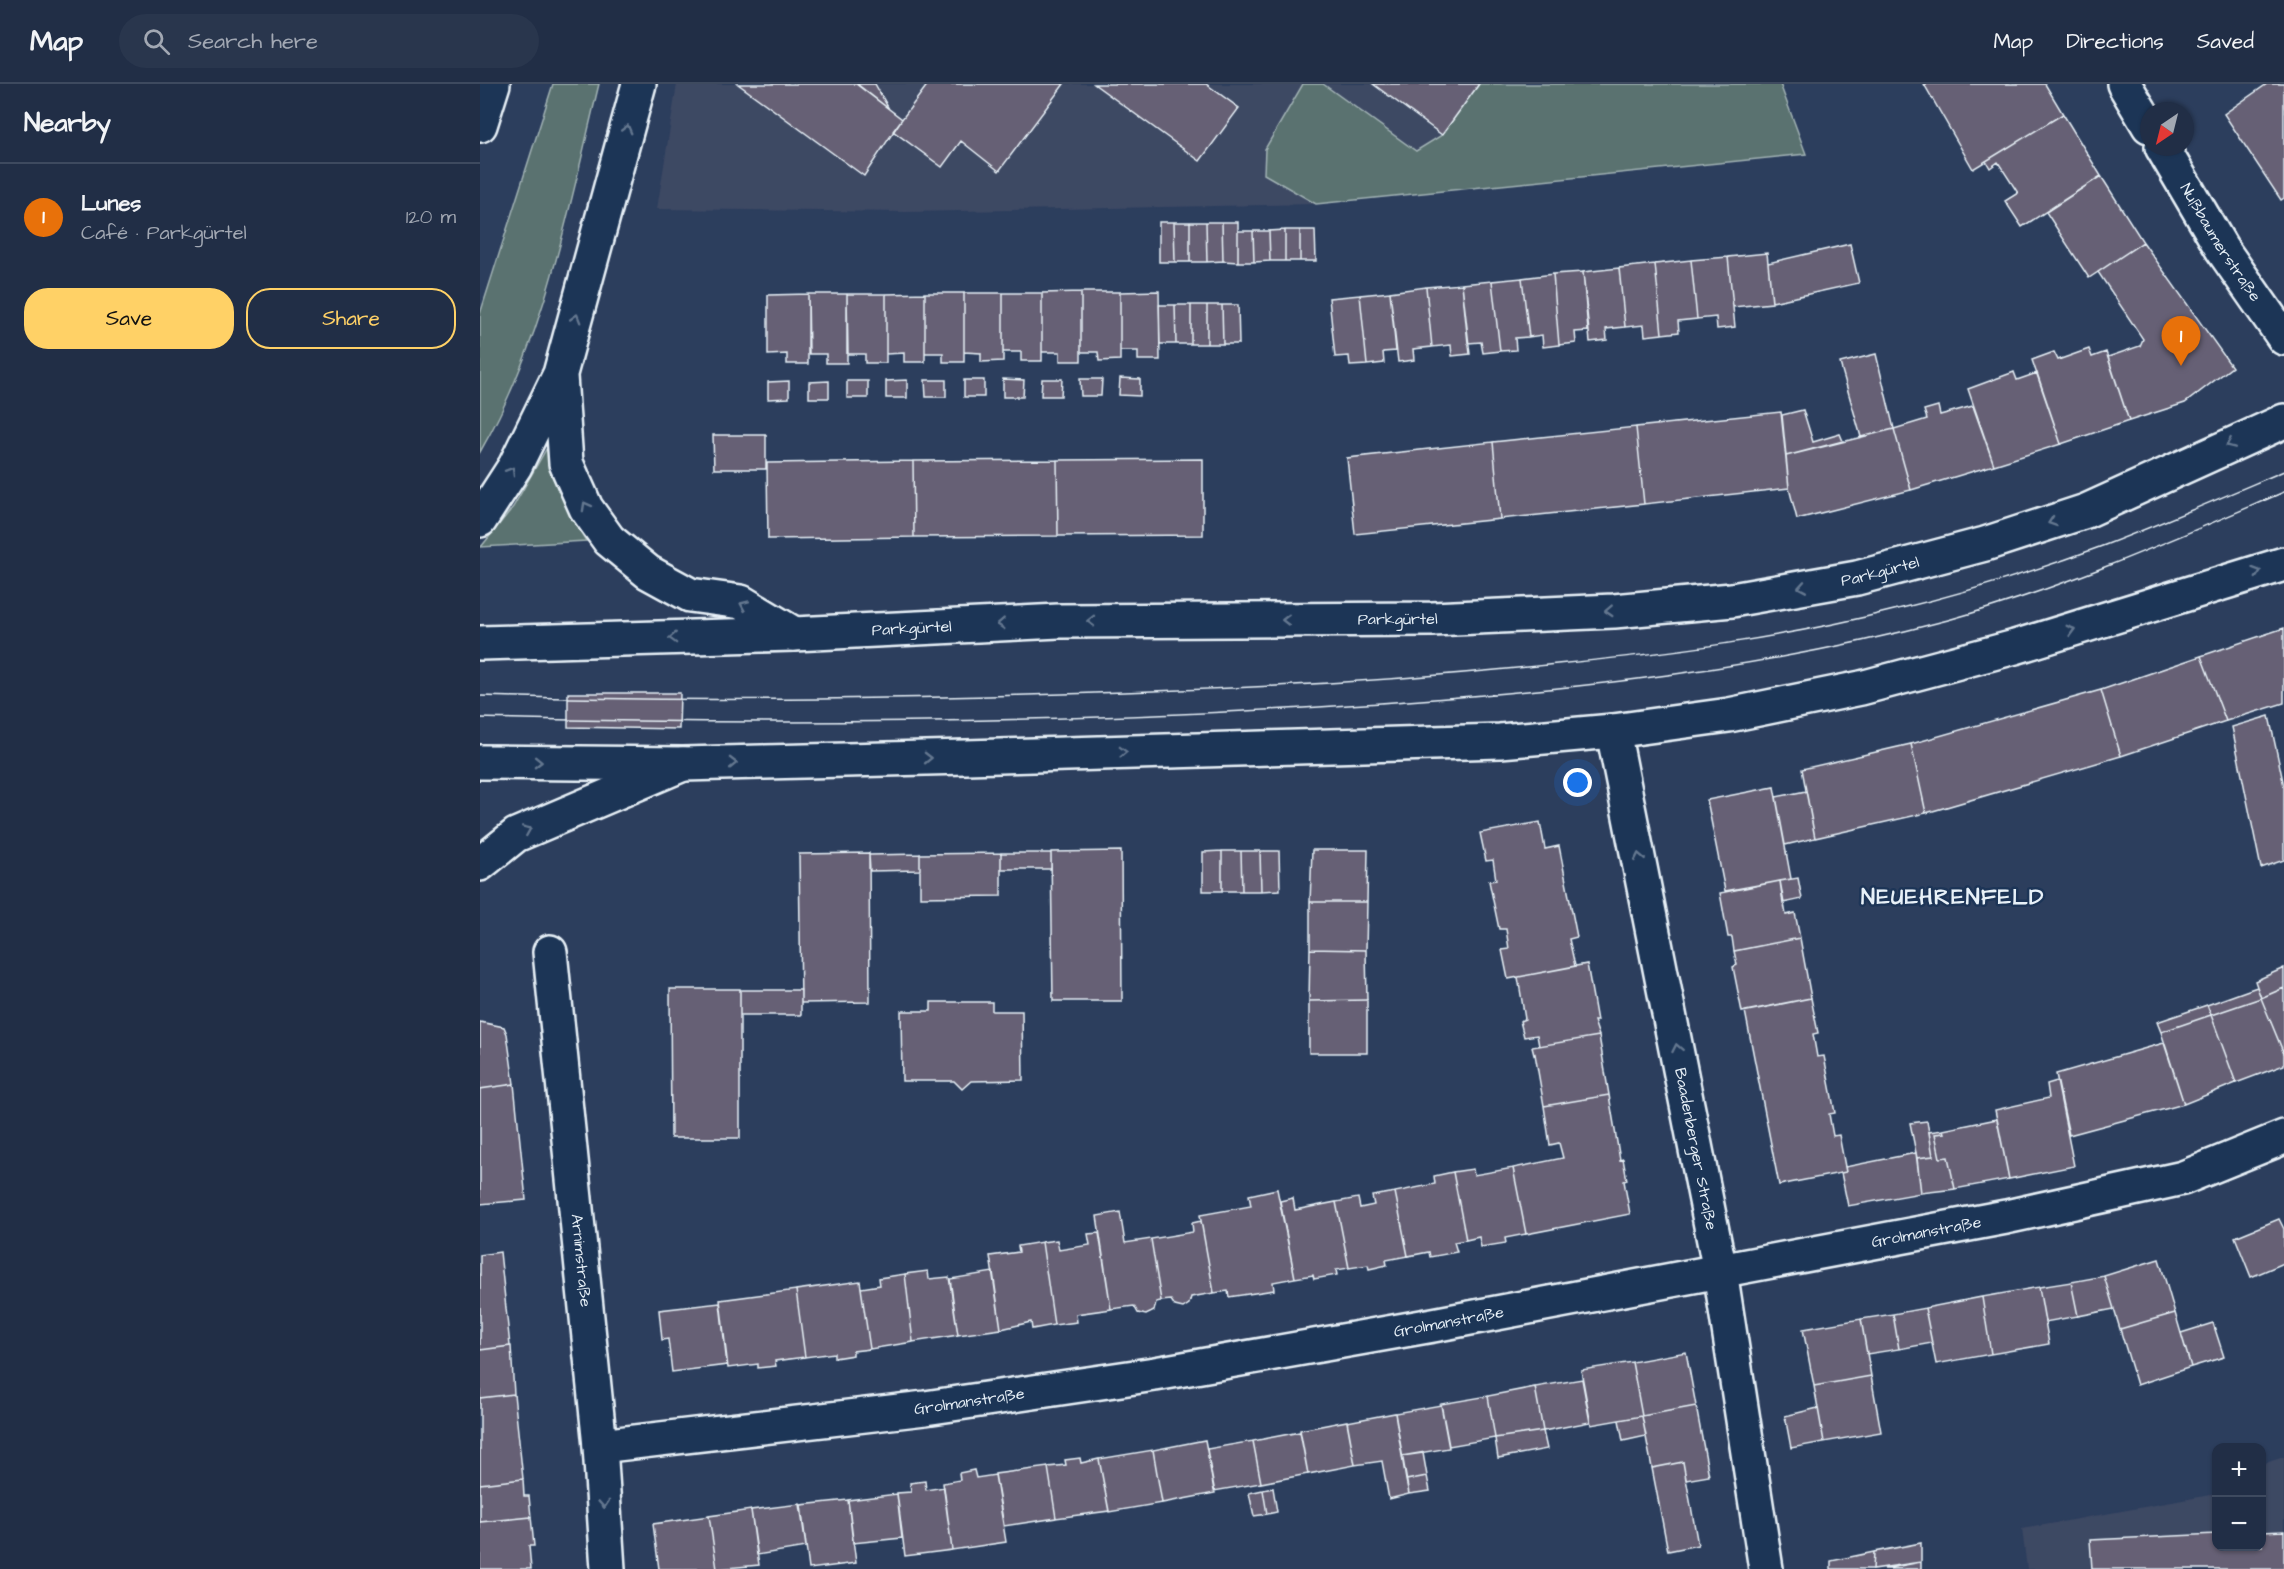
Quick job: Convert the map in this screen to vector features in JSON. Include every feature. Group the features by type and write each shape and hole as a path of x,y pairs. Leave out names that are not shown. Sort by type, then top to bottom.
{"main road":[{"path":"480,125 493,84"},
{"path":"480,520 514,466 560,374 639,84"},
{"path":"2124,84 2140,111"},
{"name":"Nußbaumerstraße","path":"2167,156 2222,249 2284,338"},
{"path":"560,374 566,463 586,508 609,540 648,572 690,594 741,602 794,634"},
{"name":"Parkgürtel","path":"480,643 794,634 1059,621 1432,619 1614,611 1732,600 1857,578 1985,544 2086,510 2284,421"},
{"path":"480,762 683,764 966,757 1500,741 1613,731 1729,715 1861,688 2015,647 2284,564"},
{"name":"Baadenberger Straße","path":"1613,731 1720,1271 1766,1569"},
{"path":"480,864 516,835 683,764"},
{"name":"Arnimstraße","path":"550,952 600,1446 608,1569"},
{"name":"Grolmanstraße","path":"600,1446 925,1408 1155,1374 1434,1325 2007,1216 2183,1178 2284,1137"}],"shaded area":[{"path":"677,84 1780,84 1806,154 1316,204 906,212 657,209"},
{"path":"2284,1457 2284,1569 2027,1569 2022,1529 2212,1495 2212,1551 2266,1551 2266,1463"}],"green space":[{"path":"553,84 599,84 553,272 538,319 503,409 480,452 480,314"},
{"path":"1303,84 1323,84 1416,151 1442,135 1479,84 1780,84 1806,154 1316,204 1264,174 1265,149"},
{"path":"548,446 563,495 586,541 481,547 513,507"}],"building":[{"path":"738,84 856,84 902,119 864,176"},
{"path":"857,84 875,84 889,109"},
{"path":"928,84 1064,84 999,171 961,141 942,167 893,131"},
{"path":"1094,84 1206,84 1239,108 1200,161"},
{"path":"1373,84 1479,84 1442,135"},
{"path":"1924,84 2045,84 2063,114 1973,169"},
{"path":"2267,84 2284,84 2284,198 2281,200 2224,114"},
{"path":"2063,114 2101,176 2022,227 2005,201 2018,193 1998,162 1990,168 1986,161"},
{"path":"2101,176 2143,242 2089,278 2046,212"},
{"path":"1159,222 1174,222 1175,262 1159,262"},
{"path":"1174,222 1190,222 1190,262 1175,262"},
{"path":"1190,222 1206,222 1207,262 1190,262"},
{"path":"1206,222 1222,222 1223,261 1207,262"},
{"path":"1222,222 1238,222 1238,262 1223,261"},
{"path":"1285,230 1300,230 1300,261 1285,261"},
{"path":"1285,230 1285,261 1270,261 1269,231"},
{"path":"1300,230 1315,230 1316,261 1300,261"},
{"path":"1238,231 1253,231 1254,262 1238,262"},
{"path":"1253,231 1269,231 1270,261 1254,262"},
{"path":"2143,242 2232,367 2185,403 2129,421 2108,357 2140,346 2143,339 2098,272"},
{"path":"1850,244 1859,283 1772,302 1768,263"},
{"path":"1767,253 1772,303 1733,307 1728,257"},
{"path":"1728,257 1735,327 1717,329 1716,317 1697,319 1691,260"},
{"path":"1691,260 1697,319 1678,321 1679,332 1662,334 1655,264"},
{"path":"1655,264 1662,334 1645,336 1644,325 1625,327 1619,268"},
{"path":"1619,268 1625,327 1606,329 1607,340 1590,342 1583,272"},
{"path":"1583,272 1588,331 1575,332 1576,343 1559,345 1553,274"},
{"path":"1553,274 1559,345 1543,347 1542,335 1529,337 1522,278"},
{"path":"1522,278 1529,337 1515,338 1516,350 1500,351 1492,281"},
{"path":"1492,281 1500,351 1483,353 1481,342 1468,343 1462,284"},
{"path":"1462,284 1470,354 1452,356 1451,345 1432,347 1426,287"},
{"path":"1426,287 1432,347 1413,349 1414,360 1398,362 1390,292"},
{"path":"1159,291 1160,360 1138,360 1138,351 1120,351 1120,292"},
{"path":"1081,292 1120,292 1120,360 1099,361 1098,352 1081,352"},
{"path":"1081,292 1081,361 1060,361 1060,352 1042,352 1042,293"},
{"path":"1390,292 1396,351 1383,352 1384,363 1367,365 1360,295"},
{"path":"925,293 964,293 964,362 943,362 943,353 925,353"},
{"path":"925,293 925,362 904,362 904,353 886,354 886,294"},
{"path":"964,293 1003,293 1003,361 981,362 981,353 964,352"},
{"path":"1003,293 1042,293 1042,361 1021,361 1021,352 1003,352"},
{"path":"808,294 847,294 847,363 826,363 826,354 809,354"},
{"path":"808,294 808,364 787,364 787,354 768,355 768,295"},
{"path":"847,294 886,294 886,363 865,363 865,354 848,354"},
{"path":"1360,295 1367,365 1350,366 1349,356 1335,357 1329,298"},
{"path":"1159,305 1175,305 1176,344 1160,344"},
{"path":"1175,305 1191,305 1191,344 1176,344"},
{"path":"1191,305 1207,305 1207,344 1191,344"},
{"path":"1207,305 1222,305 1223,344 1207,344"},
{"path":"1222,305 1238,305 1239,344 1223,344"},
{"path":"2089,349 2092,357 2106,352 2129,421 2061,444 2032,360 2054,352 2058,360"},
{"path":"1876,354 1894,429 1861,437 1840,363"},
{"path":"2014,372 2017,380 2037,373 2061,444 1994,465 1968,389"},
{"path":"1120,378 1140,379 1140,396 1119,395"},
{"path":"1003,379 1024,380 1023,397 1003,397"},
{"path":"1042,379 1062,379 1061,396 1041,396"},
{"path":"1080,379 1102,379 1101,396 1081,396"},
{"path":"907,380 907,398 886,398 886,381"},
{"path":"925,380 946,380 946,397 926,397"},
{"path":"964,380 984,380 984,397 964,397"},
{"path":"789,381 789,398 768,399 768,382"},
{"path":"829,381 829,398 809,398 809,382"},
{"path":"847,381 868,381 868,398 847,398"},
{"path":"1938,406 1940,415 1973,406 1994,465 1911,490 1894,429 1927,419 1924,410"},
{"path":"1803,410 1813,442 1840,434 1843,441 1786,456 1782,415"},
{"path":"1781,412 1789,488 1644,504 1636,427"},
{"path":"1636,427 1644,504 1500,519 1493,442"},
{"path":"1894,429 1911,490 1797,519 1789,488 1786,456"},
{"path":"713,435 766,435 766,469 714,469"},
{"path":"1493,442 1500,519 1355,534 1347,458"},
{"path":"1203,459 1203,535 1058,536 1057,460"},
{"path":"1057,460 1058,536 914,537 913,461"},
{"path":"913,461 914,537 768,539 767,463"},
{"path":"2284,628 2284,703 2226,721 2201,656"},
{"path":"2201,656 2226,721 2121,756 2101,690"},
{"path":"2101,690 2121,756 1926,813 1911,744"},
{"path":"568,693 680,693 679,729 568,727"},
{"path":"2269,716 2284,786 2284,860 2261,868 2232,727"},
{"path":"1911,744 1926,813 1815,838 1802,769"},
{"path":"1774,787 1791,879 1725,891 1707,800"},
{"path":"1806,791 1815,838 1785,845 1776,797"},
{"path":"1540,822 1545,849 1559,846 1577,937 1569,939 1575,966 1508,979 1502,950 1509,949 1506,929 1499,929 1489,881 1496,880 1493,860 1486,861 1480,833"},
{"path":"1312,850 1368,850 1367,902 1310,902"},
{"path":"1121,851 1122,1001 1053,1001 1051,852"},
{"path":"1222,851 1222,891 1203,891 1203,852"},
{"path":"1222,851 1241,851 1242,891 1222,891"},
{"path":"1241,851 1260,851 1261,891 1242,891"},
{"path":"1260,851 1279,851 1280,890 1261,891"},
{"path":"869,853 870,1002 801,1003 799,854"},
{"path":"1001,853 1051,853 1051,869 1001,869"},
{"path":"1001,853 1001,896 920,897 920,854"},
{"path":"920,854 920,870 870,871 869,855"},
{"path":"1798,878 1802,899 1783,903 1780,881"},
{"path":"1780,881 1786,915 1795,913 1800,938 1734,951 1732,937 1728,937 1720,893"},
{"path":"1310,902 1367,902 1366,950 1310,949"},
{"path":"1800,938 1811,998 1742,1012 1733,967 1737,965 1734,951"},
{"path":"1310,949 1366,950 1367,1000 1309,1001"},
{"path":"1587,964 1597,1021 1594,1021 1599,1036 1539,1046 1537,1035 1524,1037 1520,1021 1525,1019 1518,977"},
{"path":"2284,968 2284,988 2261,998 2255,981"},
{"path":"2257,987 2261,998 2211,1015 2207,1005"},
{"path":"2284,988 2284,1054 2261,998"},
{"path":"670,989 740,989 740,1138 671,1138"},
{"path":"740,990 801,990 801,1015 740,1015"},
{"path":"1811,998 1818,1033 1813,1034 1817,1057 1824,1056 1835,1113 1829,1114 1833,1136 1839,1135 1846,1172 1779,1185 1745,1011"},
{"path":"2261,998 2284,1054 2284,1065 2236,1083 2211,1015"},
{"path":"1367,1000 1367,1053 1309,1053 1309,1001"},
{"path":"931,1002 992,1002 992,1011 1022,1011 1023,1080 971,1081 962,1089 954,1081 902,1081 901,1011 931,1011"},
{"path":"2207,1005 2211,1015 2161,1032 2157,1022"},
{"path":"2211,1015 2236,1083 2184,1104 2161,1032"},
{"path":"480,1022 504,1027 514,1084 480,1089"},
{"path":"1599,1036 1609,1095 1544,1106 1532,1047"},
{"path":"2164,1043 2184,1104 2069,1135 2056,1074"},
{"path":"2057,1081 2074,1166 2009,1179 1995,1110 2049,1098 2047,1084"},
{"path":"514,1084 526,1200 480,1204 480,1089"},
{"path":"1609,1095 1620,1160 1623,1159 1627,1180 1624,1181 1630,1214 1526,1234 1513,1168 1563,1158 1559,1143 1550,1145 1544,1106"},
{"path":"1997,1119 2009,1179 1955,1189 1948,1157 1940,1158 1935,1134 1944,1133 1943,1130"},
{"path":"1927,1121 1933,1156 1917,1158 1910,1123"},
{"path":"1943,1130 1944,1133 1935,1134 1940,1158 1948,1157 1955,1189 1921,1193 1917,1158 1933,1156 1929,1132"},
{"path":"1916,1153 1921,1193 1848,1206 1841,1173 1846,1172 1845,1167"},
{"path":"1513,1168 1526,1234 1505,1238 1506,1243 1481,1247 1479,1237 1466,1240 1453,1172 1473,1169 1474,1175"},
{"path":"1453,1172 1466,1240 1454,1242 1457,1252 1430,1257 1429,1252 1408,1256 1395,1192 1435,1184 1434,1176"},
{"path":"1277,1189 1295,1278 1273,1282 1274,1290 1229,1297 1228,1291 1214,1293 1200,1215 1251,1206 1249,1195"},
{"path":"1395,1192 1408,1256 1386,1260 1387,1265 1369,1269 1368,1265 1349,1268 1336,1202 1358,1198 1360,1208 1374,1205 1372,1196"},
{"path":"1293,1198 1295,1210 1336,1202 1349,1268 1336,1270 1337,1275 1314,1279 1313,1275 1295,1278 1280,1201"},
{"path":"1120,1212 1125,1243 1151,1239 1161,1301 1156,1302 1154,1311 1146,1315 1138,1313 1134,1306 1111,1309 1097,1216"},
{"path":"2279,1219 2284,1229 2284,1263 2251,1277 2235,1237"},
{"path":"1201,1221 1214,1293 1191,1297 1189,1304 1183,1308 1175,1306 1171,1300 1161,1301 1151,1239 1193,1232 1192,1223"},
{"path":"1099,1233 1111,1309 1076,1314 1077,1322 1054,1325 1042,1242 1057,1240 1059,1250 1090,1245 1088,1234"},
{"path":"1042,1242 1054,1325 1032,1329 1031,1322 1001,1329 990,1256 1019,1252 1018,1246"},
{"path":"500,1252 510,1346 480,1350 480,1255"},
{"path":"2159,1259 2175,1313 2120,1329 2104,1276"},
{"path":"928,1271 929,1279 949,1277 958,1335 913,1342 905,1274"},
{"path":"993,1272 1001,1329 958,1335 950,1279"},
{"path":"905,1274 913,1342 870,1349 861,1288 880,1285 879,1278"},
{"path":"2104,1276 2114,1309 2078,1316 2071,1282"},
{"path":"860,1281 870,1349 853,1351 853,1355 834,1358 834,1353 805,1357 796,1290"},
{"path":"2071,1282 2078,1316 2045,1322 2039,1287"},
{"path":"2039,1287 2049,1344 1991,1354 1982,1297"},
{"path":"796,1290 805,1357 775,1361 776,1366 758,1368 758,1364 728,1368 720,1300"},
{"path":"1982,1297 1991,1354 1936,1364 1925,1308"},
{"path":"720,1303 727,1365 672,1372 668,1339 662,1340 659,1310"},
{"path":"1925,1308 1932,1343 1899,1349 1893,1314"},
{"path":"2175,1313 2191,1367 2137,1385 2120,1329"},
{"path":"1893,1314 1899,1349 1867,1354 1861,1319"},
{"path":"1861,1319 1871,1376 1814,1386 1803,1329"},
{"path":"2213,1323 2224,1357 2191,1367 2181,1333"},
{"path":"511,1346 514,1394 480,1398 480,1350"},
{"path":"1686,1352 1696,1406 1642,1416 1632,1362"},
{"path":"1632,1362 1642,1416 1591,1425 1581,1370"},
{"path":"1871,1376 1881,1432 1824,1442 1814,1386"},
{"path":"1582,1379 1590,1422 1543,1431 1535,1387"},
{"path":"1535,1387 1543,1431 1495,1438 1488,1396"},
{"path":"514,1394 523,1479 480,1484 480,1398"},
{"path":"1488,1396 1495,1438 1449,1446 1441,1404"},
{"path":"1441,1405 1449,1448 1402,1456 1395,1413"},
{"path":"1696,1406 1709,1476 1686,1480 1683,1462 1652,1468 1642,1416"},
{"path":"1818,1408 1824,1442 1791,1448 1785,1416"},
{"path":"1395,1413 1409,1494 1389,1499 1382,1461 1355,1465 1347,1422"},
{"path":"1642,1416 1646,1436 1623,1441 1619,1420"},
{"path":"1347,1421 1355,1465 1308,1474 1300,1430"},
{"path":"1543,1431 1547,1449 1498,1458 1495,1438"},
{"path":"1300,1432 1308,1474 1261,1483 1253,1441"},
{"path":"1205,1440 1215,1493 1162,1503 1153,1450"},
{"path":"1253,1441 1261,1483 1214,1491 1207,1449"},
{"path":"1153,1450 1162,1503 1109,1512 1099,1459"},
{"path":"1423,1453 1427,1476 1406,1480 1402,1456"},
{"path":"1080,1458 1081,1463 1099,1459 1109,1511 1056,1518 1048,1467 1066,1465 1065,1460"},
{"path":"1683,1462 1698,1545 1668,1551 1652,1468"},
{"path":"1048,1467 1056,1518 1004,1526 995,1474"},
{"path":"974,1470 976,1478 995,1475 1006,1542 952,1550 943,1483 960,1480 959,1473"},
{"path":"1427,1476 1430,1491 1409,1494 1406,1480"},
{"path":"523,1479 524,1496 529,1496 531,1517 480,1522 480,1484"},
{"path":"925,1481 926,1490 944,1487 952,1550 905,1556 897,1493 911,1492 910,1483"},
{"path":"1273,1488 1277,1512 1267,1514 1263,1490"},
{"path":"1263,1490 1267,1514 1254,1516 1249,1493"},
{"path":"897,1494 902,1538 853,1543 848,1500"},
{"path":"848,1500 856,1563 809,1569 801,1505"},
{"path":"800,1504 806,1547 757,1555 751,1510"},
{"path":"751,1510 759,1565 717,1569 709,1516"},
{"path":"709,1516 717,1569 659,1569 653,1524"},
{"path":"531,1517 534,1546 529,1546 531,1569 480,1569 480,1522"},
{"path":"2284,1531 2284,1569 2092,1569 2090,1540 2212,1534 2212,1551 2266,1551 2266,1532"},
{"path":"1921,1543 1921,1562 1873,1569 1874,1552"},
{"path":"1874,1552 1873,1569 1831,1569 1831,1561"},
{"path":"1921,1562 1921,1569 1884,1569"}],"tram line":[{"path":"480,696 816,699 1204,689 1406,678 1642,655 1811,629 1974,589 2105,545 2284,471"},
{"path":"480,718 690,722 900,722 1109,717 1398,702 1636,679 1793,655 1948,620 2076,578 2284,492"}],"place":[{"name":"Lunes","path":"2181,366"}],"district":[{"name":"NEUEHRENFELD","path":"1953,897"}]}
